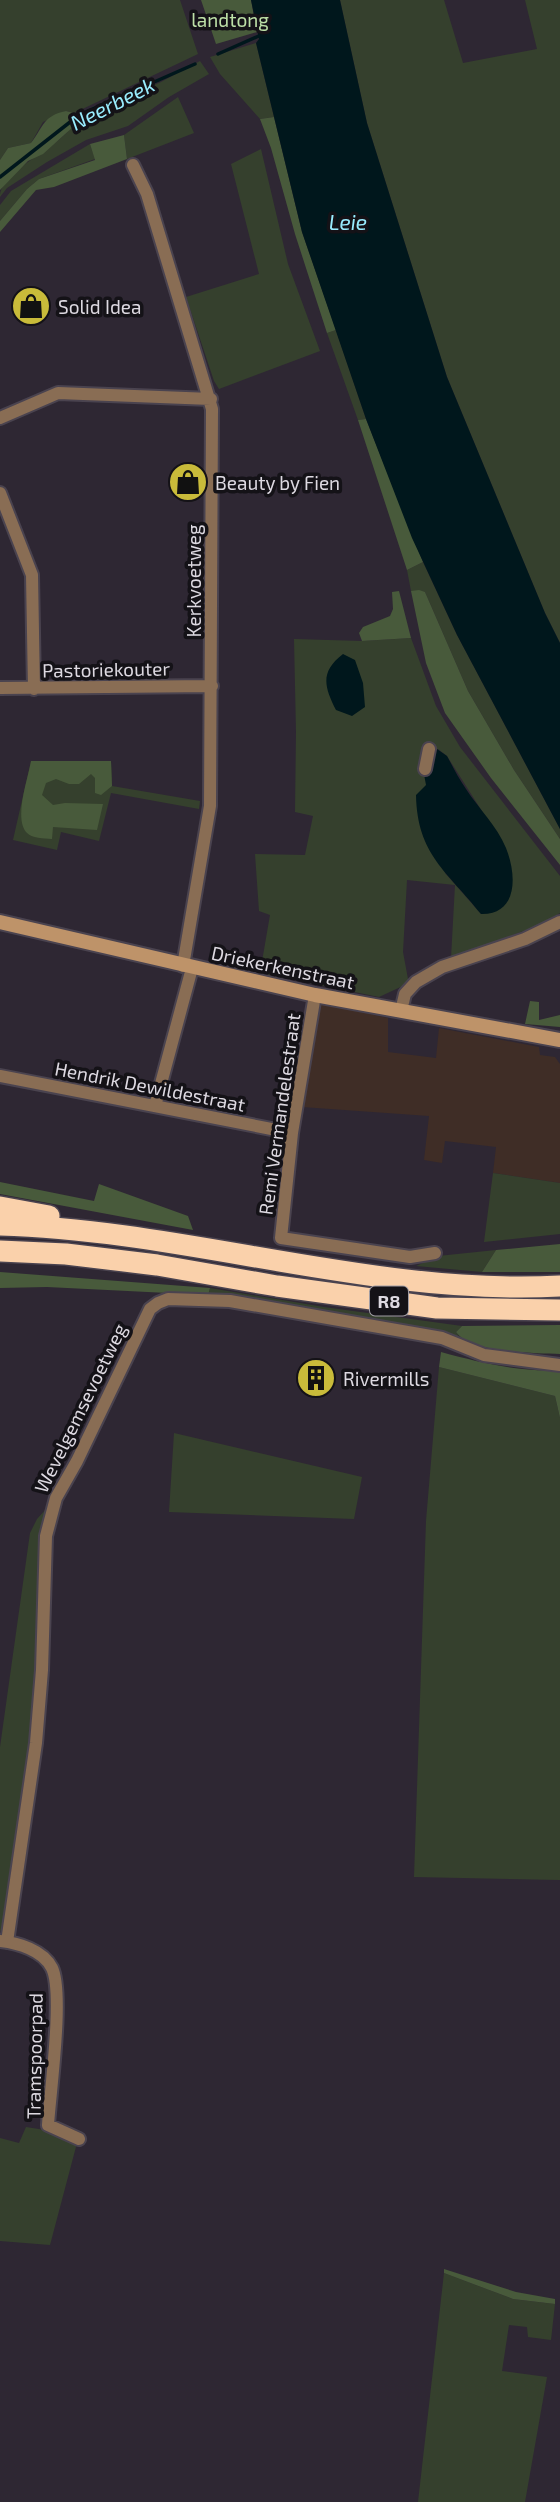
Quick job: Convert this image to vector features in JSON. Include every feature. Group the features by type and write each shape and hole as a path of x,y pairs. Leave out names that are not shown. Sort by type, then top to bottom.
{"highway":[{"path":"0,1207 49,1216 62,1229"},
{"name":"R8","path":"0,1225 62,1229 172,1242 409,1280 495,1287 560,1286"},
{"name":"R8","path":"0,1251 66,1254 157,1265 277,1286 437,1308 560,1310"}],"street":[{"name":"Kerkvoetweg","path":"133,165 147,194 211,399 212,686 208,827 188,967 155,1106"},
{"path":"0,418 58,393 211,399"},
{"path":"0,494 32,575 34,689"},
{"name":"Pastoriekouter","path":"0,688 212,686"},
{"path":"425,769 429,749"},
{"name":"Driekerkenstraat","path":"0,922 315,995 560,1040"},
{"path":"401,1011 405,994 416,982 442,967 525,939 560,922"},
{"name":"Remi Vermandelestraat","path":"315,995 292,1133 281,1238 410,1257 435,1253"},
{"name":"Hendrik Dewildestraat","path":"0,1076 292,1133"},
{"name":"Wevelgemsevoetweg","path":"4,1941 36,1743 42,1670 46,1536 56,1498 77,1461 149,1309 168,1299 230,1301 442,1338 484,1355 560,1365"},
{"name":"Tramspoorpad","path":"4,1941 38,1953 53,1970 56,1990 55,2034 48,2125 79,2139"}],"shaded area":[{"path":"318,1003 388,1018 388,1052 436,1058 439,1028 539,1047 540,1055 555,1057 560,1064 560,1183 493,1173 496,1147 445,1141 442,1163 424,1160 429,1116 302,1107"}],"green space":[{"path":"0,0 180,0 198,54 74,113 66,111 43,122 31,143 8,148 0,160"},
{"name":"landtong","path":"201,0 251,0 257,32 216,44"},
{"path":"340,0 444,0 463,63 537,49 525,0 560,0 560,643 447,377 367,123"},
{"path":"256,43 274,117 260,119 220,74 210,57"},
{"path":"200,61 209,74 169,97 128,126 86,140 47,162 7,188 0,197 10,177 59,140 76,120 161,82"},
{"path":"178,97 194,133 127,159 124,135"},
{"path":"66,111 74,113 76,120 73,127 43,154 28,161 0,190 0,160 8,148 31,143 48,119"},
{"path":"274,117 302,232 336,330 327,333 260,119"},
{"path":"124,135 127,159 54,187 36,190 0,232 0,221 39,179 95,160 90,144"},
{"path":"90,144 95,159 39,179 0,221 0,205 11,191"},
{"path":"261,149 288,264 320,351 219,389 186,297 259,274 231,164"},
{"path":"336,330 366,419 358,420 327,333"},
{"path":"366,419 423,562 407,570 358,420"},
{"path":"423,562 457,635 560,829 560,839 514,770 468,691 425,592 411,591 407,570"},
{"path":"399,591 411,638 362,641 359,633 363,627 390,616 393,609 392,592"},
{"path":"411,591 425,592 468,691 514,770 560,839 560,865 491,778 445,713 426,663"},
{"path":"411,638 436,706 460,747 560,876 560,913 537,926 451,958 455,885 407,880 403,952 407,984 379,997 260,973 270,915 259,911 255,854 305,855 313,816 295,812 294,639 362,641","holes":["438,749 447,756 506,849 481,914 445,873 424,771"]},
{"path":"31,761 111,761 112,786 200,801 199,809 111,793 99,841 61,832 57,850 13,840"},
{"path":"31,761 111,761 112,786 101,795 95,793 95,778 91,774 79,784 69,784 56,779 46,783 42,795 53,805 103,804 97,830 53,827 52,839 35,837 26,832 21,817"},
{"path":"530,1001 539,1002 539,1020 560,1015 560,1027 525,1024"},
{"path":"493,1173 560,1183 560,1234 484,1242"},
{"path":"0,1182 94,1201 99,1184 188,1216 193,1230 0,1194"},
{"path":"560,1244 560,1272 482,1272 496,1250"},
{"path":"496,1250 482,1272 416,1266 438,1256"},
{"path":"0,1272 210,1288 208,1295 47,1287 0,1288"},
{"path":"210,1288 462,1326 456,1332 460,1338 406,1325 208,1295"},
{"path":"560,1325 560,1354 488,1348 463,1339 456,1332 462,1326"},
{"path":"441,1352 515,1368 560,1370 560,1418 555,1396 439,1367"},
{"path":"439,1367 555,1396 560,1418 560,1880 414,1877 426,1521"},
{"path":"174,1433 362,1477 354,1519 169,1512"},
{"path":"47,1508 42,1525 36,1700 22,1816 3,1929 0,1931 0,1747 30,1533"},
{"path":"26,2127 45,2130 77,2143 50,2245 0,2241 0,2138 19,2143"},
{"path":"444,2269 516,2292 555,2299 555,2304 513,2299 444,2273"},
{"path":"444,2273 513,2299 555,2304 551,2340 528,2337 527,2327 509,2325 502,2371 547,2377 525,2502 418,2502"}],"water":[{"name":"Leie","path":"251,0 340,0 367,123 447,377 560,643 560,829 457,635 412,538 366,419 302,232 256,43 259,39"},
{"path":"343,654 355,660 363,683 365,707 352,716 336,710 326,680 331,667"},
{"path":"428,748 437,749 447,756 463,785 493,825 506,848 512,870 512,891 502,908 493,913 481,914 436,861 422,833 416,795 426,785 423,769"}],"waterway":[{"name":"Neerbeek","path":"218,54 261,35"},
{"name":"Neerbeek","path":"0,177 79,115 195,64"}],"place":[{"name":"Solid Idea","path":"31,306"},
{"name":"Beauty by Fien","path":"188,482"},
{"name":"Rivermills","path":"316,1378"}]}
